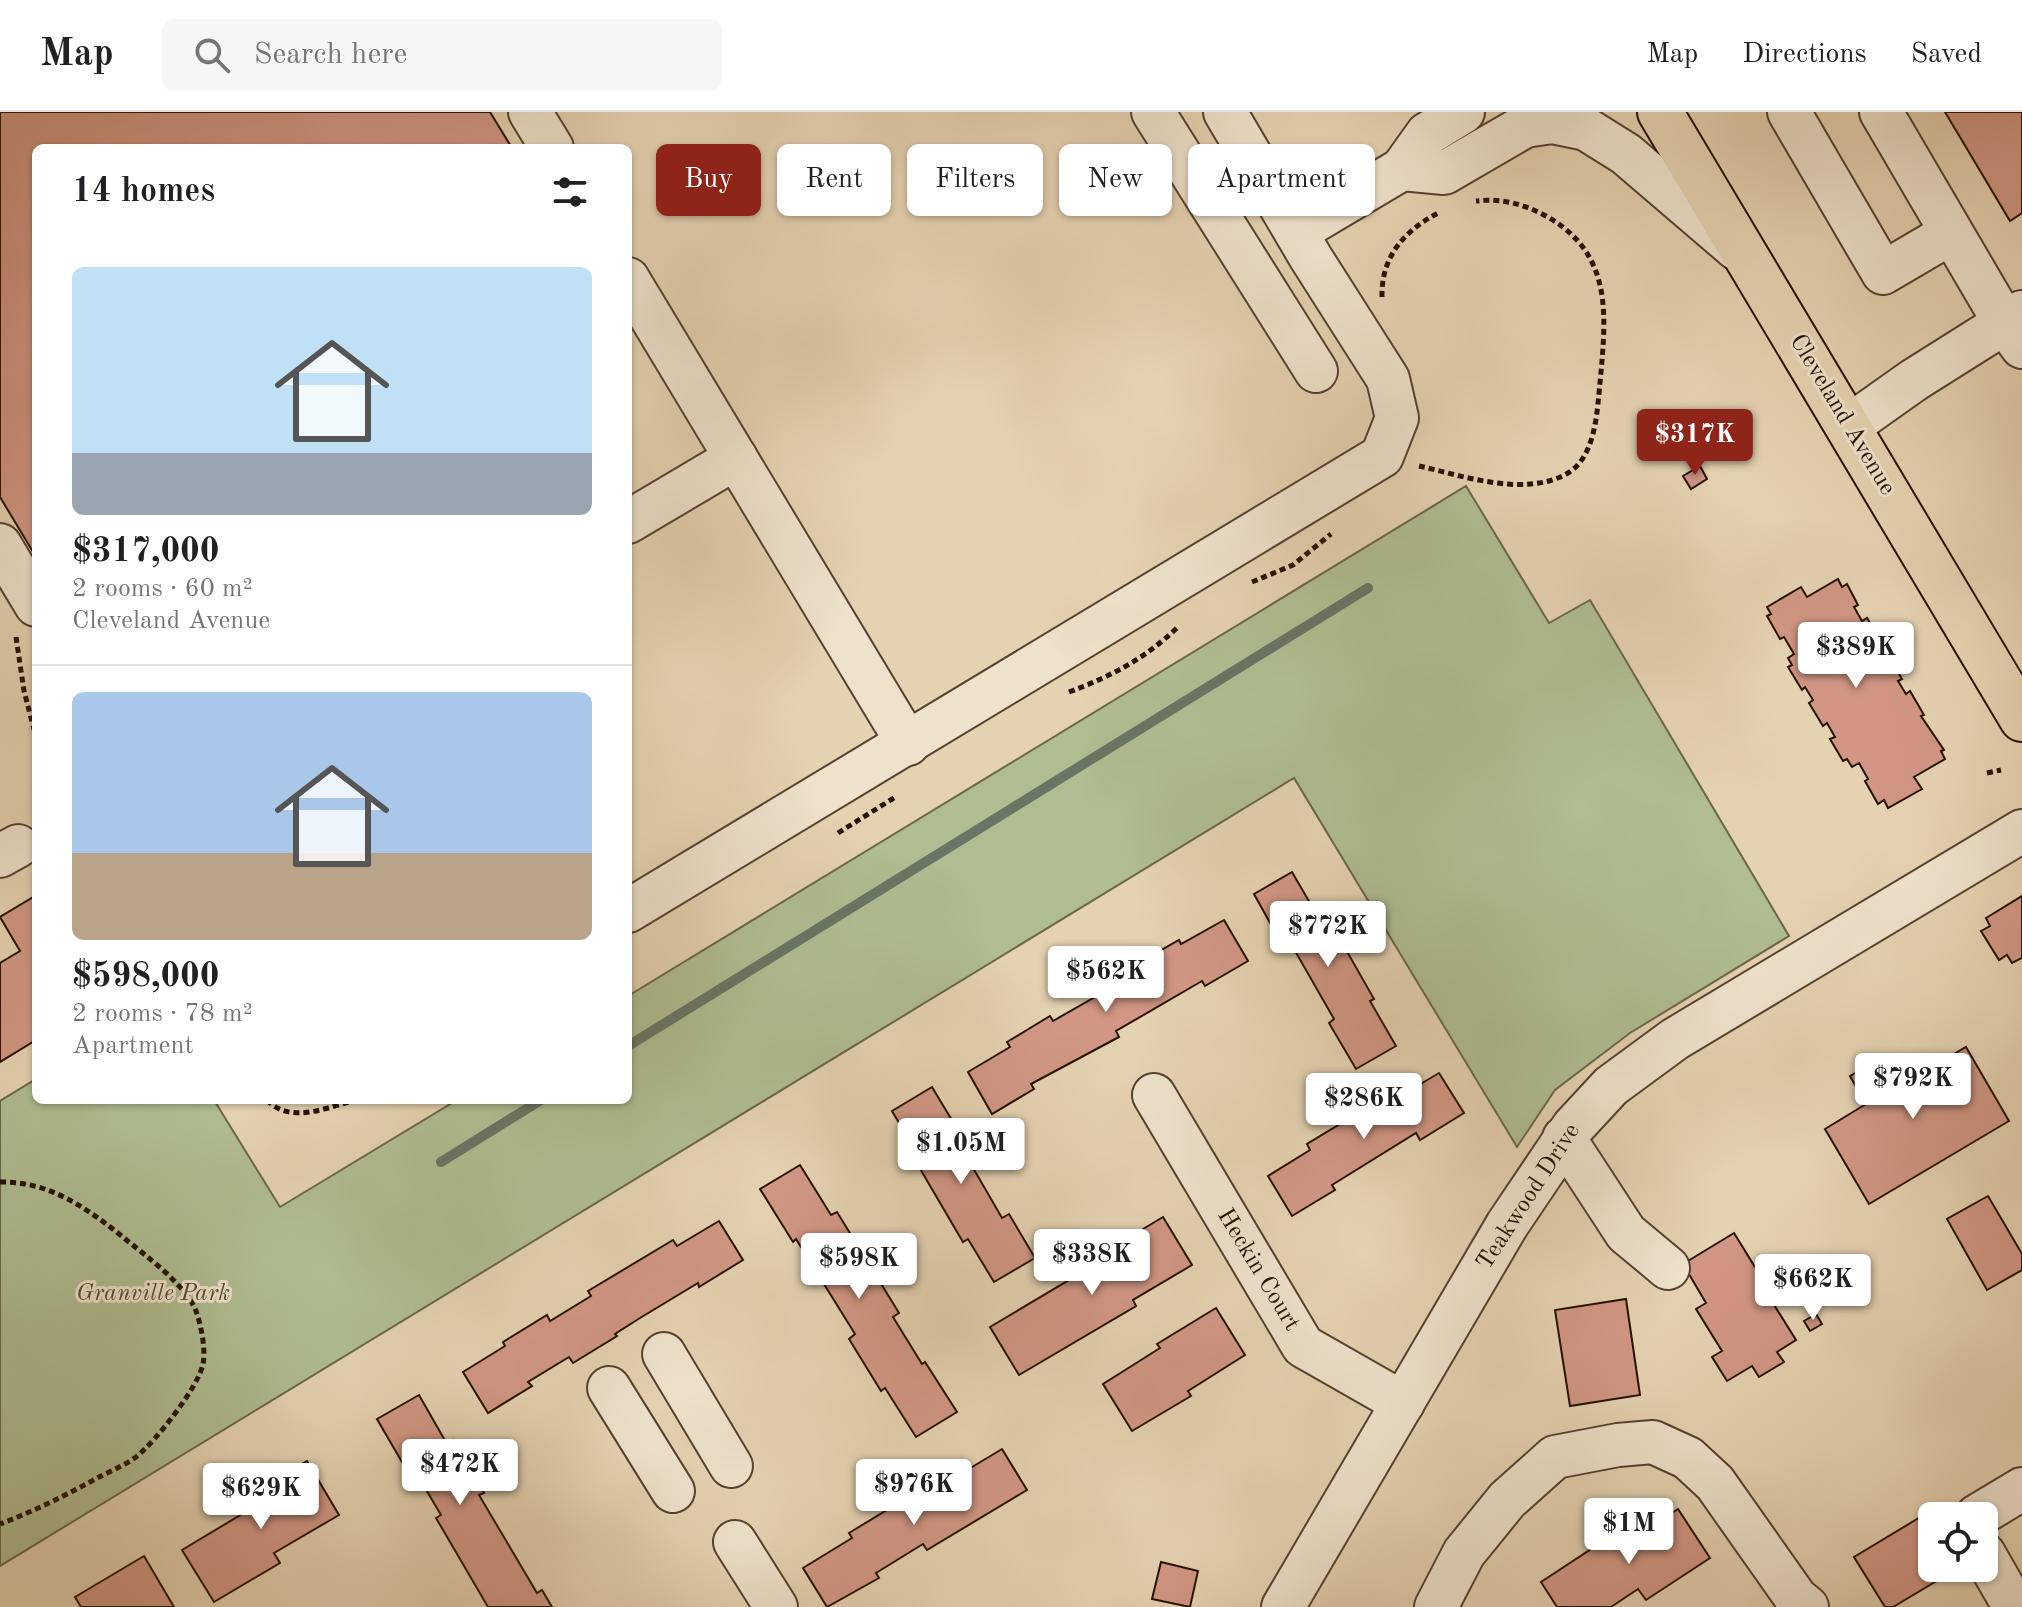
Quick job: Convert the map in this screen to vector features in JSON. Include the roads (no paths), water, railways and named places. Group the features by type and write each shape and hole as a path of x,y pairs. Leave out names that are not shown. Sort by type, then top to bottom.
{"main road":[{"name":"Cleveland Avenue","path":"1660,112 2022,719"}],"street":[{"path":"530,112 550,144"},
{"path":"1153,112 1316,371"},
{"path":"632,909 1382,456 1397,418 1388,379 1225,112"},
{"path":"1296,232 1402,169 1427,134 1463,112"},
{"path":"1789,112 1883,273 1951,233"},
{"path":"1849,426 2016,327 1951,233 1881,112"},
{"path":"1402,169 1444,173 1525,126 1552,122 1586,129 1626,154 1749,259"},
{"path":"632,286 908,744"},
{"path":"632,520 736,458"},
{"path":"0,545 26,619"},
{"name":"Teakwood Drive","path":"1283,1607 1507,1225 1564,1138 1611,1086 1675,1039 2022,831"},
{"name":"Heckin Court","path":"1154,1095 1303,1346 1403,1403"},
{"path":"1564,1138 1626,1233 1668,1268"},
{"path":"664,1354 731,1466"},
{"path":"609,1388 673,1491"},
{"path":"1436,1607 1464,1553 1507,1500 1555,1457 1653,1442 1688,1458 1715,1483 1796,1598 1807,1607"},
{"path":"1998,1503 2022,1489"},
{"path":"735,1542 776,1607"},
{"path":"1998,1578 2011,1601"}],"waterway":[{"path":"632,1044 1368,588"},
{"path":"441,1162 535,1104"}],"park label":[{"name":"Granville Park","path":"153,1294"}]}
